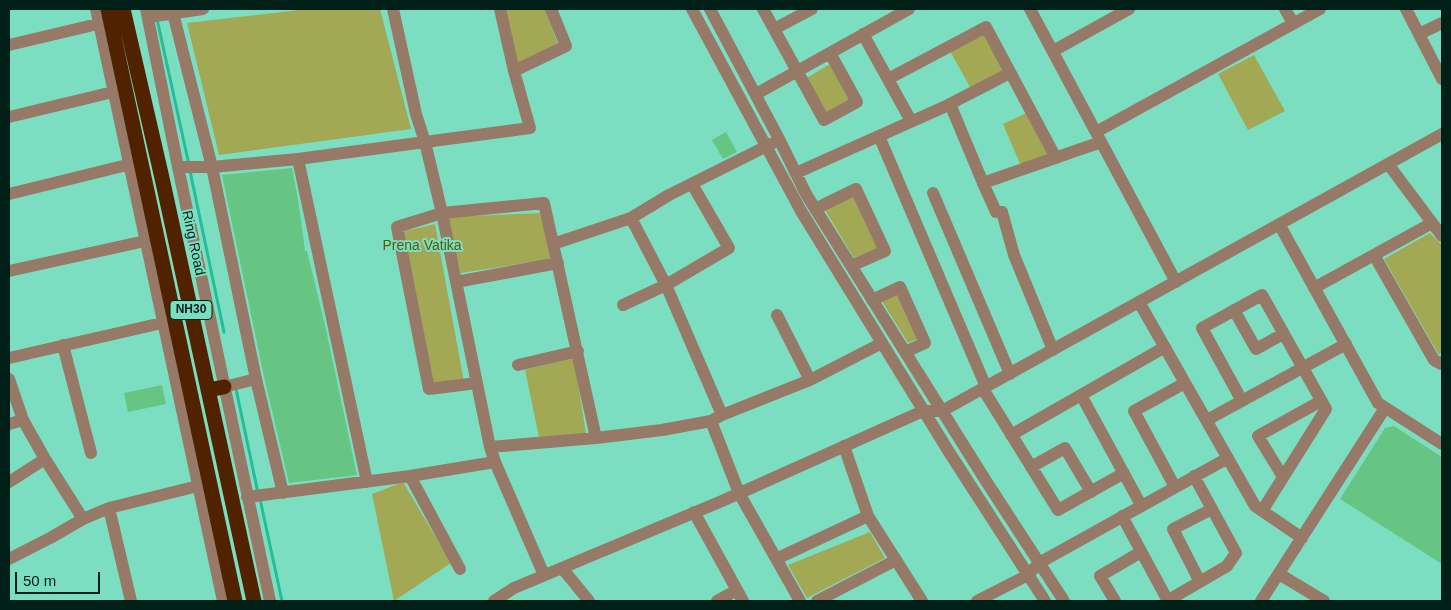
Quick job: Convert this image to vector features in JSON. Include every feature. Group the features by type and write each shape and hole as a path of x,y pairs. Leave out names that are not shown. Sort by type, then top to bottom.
{"highway":[{"name":"Ring Road","path":"123,9 162,178 254,601"},
{"name":"NH30","path":"106,18 135,163 235,601"},
{"path":"208,390 228,386"}],"street":[{"path":"96,9 106,18 113,92 135,163 145,241 223,601"},
{"path":"159,13 203,9"},
{"path":"393,9 416,114 426,142 442,213 494,462 544,575"},
{"path":"181,167 212,167 298,159 530,128 514,71 500,9"},
{"path":"514,71 566,46 551,9"},
{"path":"692,9 801,211 923,410 1045,601"},
{"path":"710,9 815,208 942,412 1064,601"},
{"path":"763,9 824,120 857,102 830,53"},
{"path":"774,29 812,9"},
{"path":"1030,9 1176,282"},
{"path":"1053,51 1128,9"},
{"path":"1285,9 1293,23"},
{"path":"983,183 1056,158 1099,137 1320,9"},
{"path":"1406,9 1442,80"},
{"path":"756,94 903,10"},
{"path":"159,13 181,167 228,386 256,495 270,601"},
{"path":"159,13 212,167 252,380 283,493"},
{"path":"9,45 106,18"},
{"path":"1419,34 1442,23"},
{"path":"888,79 986,27 1056,158"},
{"path":"863,34 911,122"},
{"path":"722,65 736,58"},
{"path":"796,173 950,104 1010,73"},
{"path":"9,117 113,92"},
{"path":"950,104 996,212 1002,212 1014,255 1053,350"},
{"path":"494,601 509,596 544,575 739,493 923,410 942,412 1442,134"},
{"path":"879,136 985,388 1058,510 1124,473"},
{"path":"553,244 630,218 779,139"},
{"path":"298,159 367,482"},
{"path":"9,194 135,163"},
{"path":"1388,164 1442,236"},
{"path":"623,306 666,285 729,248 692,184"},
{"path":"815,208 856,189 885,251 851,266"},
{"path":"933,193 1010,374"},
{"path":"477,383 429,389 396,227 442,213 544,204 596,438"},
{"path":"630,218 666,285 717,418 739,493 800,601"},
{"path":"1314,288 1432,223"},
{"path":"1279,224 1378,403 1442,444"},
{"path":"9,271 145,241"},
{"path":"1374,255 1434,360 1441,364 1442,362"},
{"path":"456,282 558,263"},
{"path":"872,300 900,288 925,343 905,352"},
{"path":"1242,401 1202,328 1262,295 1326,409 1262,511"},
{"path":"1139,302 1256,506 1302,538"},
{"path":"1234,310 1256,349 1283,334"},
{"path":"777,315 810,380"},
{"path":"9,358 162,323"},
{"path":"490,447 662,430 717,418 810,380 882,343"},
{"path":"1207,420 1346,344"},
{"path":"63,345 91,453"},
{"path":"1012,435 1165,347"},
{"path":"518,365 578,351"},
{"path":"9,379 23,420 83,519"},
{"path":"228,386 252,380"},
{"path":"1175,487 1134,411 1185,383"},
{"path":"1081,395 1141,505"},
{"path":"1283,478 1258,436 1321,401"},
{"path":"1261,601 1386,408"},
{"path":"9,424 23,420"},
{"path":"844,446 868,516 922,601"},
{"path":"1031,467 1065,448 1091,492"},
{"path":"976,601 1028,575 1039,563 1228,458"},
{"path":"9,482 45,459"},
{"path":"256,495 367,482 494,462"},
{"path":"410,476 460,569"},
{"path":"1122,516 1167,601 1227,566 1236,553 1194,476"},
{"path":"9,559 83,519 109,508 198,486"},
{"path":"109,508 131,601"},
{"path":"1200,582 1173,530 1212,509"},
{"path":"694,512 740,596 717,601"},
{"path":"776,559 868,516"},
{"path":"1114,601 1100,576 1141,552"},
{"path":"817,601 896,560"},
{"path":"562,568 589,601"},
{"path":"1279,574 1324,601"}],"green space":[{"path":"308,9 380,9 411,129 219,155 187,23"},
{"path":"545,9 559,47 518,66 503,10"},
{"path":"983,34 1004,71 971,89 950,51"},
{"path":"1254,55 1285,111 1248,130 1218,74"},
{"path":"830,64 851,100 826,114 805,79"},
{"path":"1028,112 1050,155 1021,166 1003,124"},
{"path":"853,195 878,248 854,258 825,210"},
{"path":"542,213 550,259 461,273 447,217"},
{"name":"Prena Vatika","path":"435,224 464,382 434,385 401,232"},
{"path":"1430,233 1442,245 1442,351 1439,355 1384,259"},
{"path":"897,294 917,339 908,343 882,301"},
{"path":"574,357 586,434 539,437 525,370"},
{"path":"403,482 451,563 394,601 372,494"},
{"path":"870,532 885,558 807,598 788,565"}],"building":[{"path":"726,132 737,152 723,159 712,140"},
{"path":"292,168 305,251 307,251 325,325 357,475 289,483 264,377 222,175"},
{"path":"162,385 166,404 128,412 124,393"},
{"path":"1394,426 1442,457 1442,564 1340,499 1385,428"}],"waterway":[{"path":"157,19 189,165"},
{"path":"190,171 224,332"},
{"path":"236,389 258,493"},
{"path":"260,499 282,601"}]}
